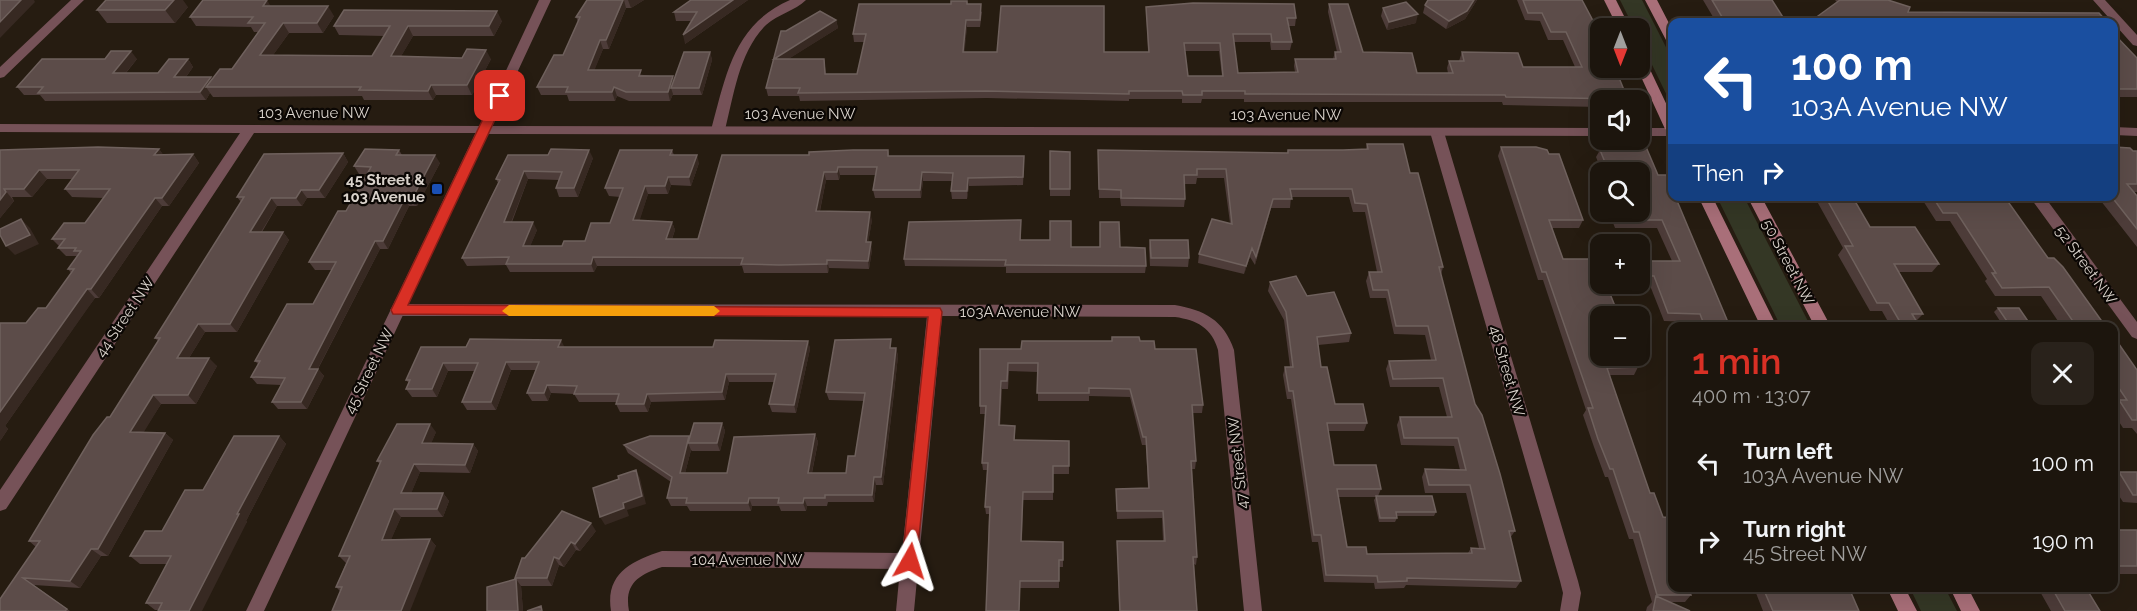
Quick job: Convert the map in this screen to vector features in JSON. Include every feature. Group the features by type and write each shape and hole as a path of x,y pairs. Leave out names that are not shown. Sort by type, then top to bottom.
{"main road":[{"path":"1610,0 1619,18"},
{"path":"1651,0 1668,32"},
{"path":"1648,78 1668,121"},
{"path":"1707,201 1767,322"},
{"name":"50 Street NW","path":"1757,201 1820,322"},
{"path":"1898,592 1908,611"},
{"path":"1961,592 1971,611"}],"street":[{"path":"0,75 78,0"},
{"name":"45 Street NW","path":"255,611 545,0"},
{"path":"2099,0 2115,18"},
{"path":"718,130 746,41 767,17 796,1"},
{"path":"2118,21 2137,42"},
{"name":"103 Avenue NW","path":"0,128 1590,132"},
{"name":"44 Street NW","path":"0,504 250,129"},
{"path":"1650,131 1668,130"},
{"path":"2118,131 2137,132"},
{"name":"48 Street NW","path":"1437,132 1569,581 1572,593 1569,611"},
{"name":"52 Street NW","path":"2040,201 2136,331"},
{"name":"103A Avenue NW","path":"398,310 1175,312 1199,316 1209,321"},
{"path":"905,611 935,312"},
{"name":"47 Street NW","path":"1209,321 1221,336 1226,350 1253,611"},
{"name":"104 Avenue NW","path":"620,611 618,603 623,581 637,568 662,559 910,561"}],"green space":[{"path":"1620,0 1642,0 1668,51 1668,98 1650,61 1650,18 1629,18"},
{"path":"1719,201 1746,201 1808,322 1779,322"},
{"path":"1912,592 1947,592 1957,611 1921,611"}],"building":[{"path":"0,0 21,0 0,22"},
{"path":"106,0 174,0 165,10 97,10"},
{"path":"203,0 267,0 263,6 328,6 317,23 283,23 260,55 372,56 390,26 334,26 344,10 497,11 489,26 408,26 391,56 462,58 467,49 486,50 467,85 431,85 428,91 359,90 361,87 206,87 220,69 232,69 265,23 248,23 253,17 190,17"},
{"path":"587,0 623,0 606,40 600,40 588,70 641,70 639,76 673,76 668,92 626,92 614,87 612,92 566,92 568,87 537,87 554,55 563,55 580,17 576,17"},
{"path":"691,0 733,0 683,35 697,12 674,12"},
{"path":"1428,0 1474,0 1467,11 1449,21 1425,5"},
{"path":"1523,0 1582,0 1592,18 1590,78 1619,78 1624,90 1590,90 1590,98 1506,97 1505,95 1245,94 1245,91 1202,91 1202,95 1183,95 1182,91 1129,91 1129,94 986,91 798,93 800,88 766,88 781,31 786,31 820,11 836,20 774,59 824,59 825,74 857,74 866,34 853,34 859,4 951,4 951,1 967,1 967,4 981,4 980,20 966,20 963,52 997,52 1001,6 1104,6 1104,52 1149,52 1146,7 1193,3 1294,4 1296,18 1287,18 1292,42 1272,42 1271,34 1233,34 1238,73 1298,72 1295,59 1336,59 1335,52 1341,52 1329,4 1348,4 1363,52 1412,53 1417,73 1453,73 1449,61 1464,61 1462,52 1518,53 1523,67 1582,67 1566,32 1551,32 1542,13 1528,13","holes":["1184,43 1220,43 1223,76 1188,76"]},
{"path":"1712,0 1772,0 1783,18 1723,18"},
{"path":"1840,0 1888,0 1910,7 1908,12 2099,13 2103,18 1823,18 1818,16"},
{"path":"1406,2 1418,14 1389,22 1383,8"},
{"path":"2118,38 2137,58 2137,89 2118,89"},
{"path":"111,51 131,51 113,73 158,73 169,59 188,59 174,77 211,77 200,92 38,93 43,87 17,87 42,59 105,59"},
{"path":"684,52 710,52 699,88 671,88"},
{"path":"1367,144 1403,144 1410,173 1418,173 1443,267 1439,267 1475,404 1482,415 1515,531 1509,531 1521,581 1407,578 1407,581 1378,582 1377,576 1326,575 1321,535 1314,535 1293,391 1289,391 1285,367 1293,367 1286,312 1270,282 1296,276 1307,296 1334,292 1351,333 1317,337 1321,367 1327,367 1335,404 1363,404 1367,423 1327,423 1334,465 1376,465 1381,489 1337,489 1347,547 1366,547 1367,554 1472,553 1471,548 1485,549 1470,485 1429,485 1425,469 1466,470 1458,438 1404,438 1400,417 1452,417 1443,378 1393,379 1389,361 1436,360 1428,326 1396,326 1388,290 1373,290 1369,272 1382,272 1367,204 1355,203 1352,189 1290,189 1292,199 1273,199 1256,257 1252,248 1246,266 1199,254 1212,219 1232,224 1226,169 1197,169 1197,175 1184,175 1185,199 1121,198 1121,190 1099,189 1098,150 1288,153 1288,150 1368,149"},
{"path":"98,147 159,149 154,155 193,154 162,198 155,198 0,412 0,323 26,323 38,308 46,308 74,269 68,269 81,251 74,251 76,248 58,248 65,239 52,239 64,223 85,223 110,189 65,189 79,170 39,170 24,189 4,189 6,192 0,200 0,150"},
{"path":"1501,147 1536,147 1547,150 1549,154 1559,154 1583,220 1549,220 1563,259 1590,259 1590,294 1610,294 1615,306 1590,306 1590,366 1638,366 1607,368 1650,493 1654,493 1663,517 1668,518 1668,592 1690,592 1691,595 1657,595 1639,532 1634,532 1613,469 1610,469 1598,439 1588,408 1593,408 1546,272 1542,272"},
{"path":"2118,147 2137,151 2137,184 2127,184 2137,196 2137,229 2115,201 2118,201"},
{"path":"365,149 399,150 396,155 435,155 412,199 405,198 383,241 375,241 309,369 318,369 301,402 272,402 285,378 251,377 260,361 255,361 287,304 313,304 336,262 309,262 338,211 346,211 371,167 354,166"},
{"path":"551,149 589,150 574,188 556,188 562,172 524,171 504,222 533,222 523,246 562,246 564,241 585,241 591,223 610,223 623,188 605,188 620,150 672,150 670,155 697,155 689,177 668,177 665,186 645,186 633,220 672,222 666,239 698,239 722,155 809,155 809,152 888,150 888,156 1024,156 1023,177 968,178 967,191 951,191 953,173 922,172 920,190 873,190 877,167 838,167 837,172 824,172 816,211 870,212 866,242 871,242 868,261 827,260 827,264 779,265 741,264 743,258 593,257 591,264 506,264 509,257 462,258 500,180 496,179 508,155 548,155"},
{"path":"1600,150 1647,150 1658,175 1666,175 1668,201 1677,201 1728,322 1703,322 1700,314 1668,313 1654,276 1650,274 1650,261 1680,261 1662,220 1650,220 1650,162 1605,162"},
{"path":"1050,151 1070,152 1070,189 1050,189"},
{"path":"343,153 319,190 301,190 296,198 271,198 250,232 283,232 230,324 198,324 177,358 209,358 188,395 153,395 130,432 165,433 98,549 91,549 70,581 23,578 67,609 65,611 0,611 0,599 40,541 29,541 93,435 107,417 110,417 160,338 155,338 244,197 237,197 264,154"},
{"path":"1828,201 1855,201 1870,227 1915,227 1939,264 1894,264 1923,314 1912,314 1917,322 1900,322 1889,303 1877,303 1845,246 1853,246"},
{"path":"1935,201 2008,201 2048,258 2054,258 2063,267 2102,322 2074,322 2049,287 2002,288 1992,273 1996,273 1957,213 1943,213"},
{"path":"21,219 30,235 6,246 0,235 0,229"},
{"path":"1021,220 1020,240 1050,240 1050,221 1071,221 1071,247 1100,247 1100,222 1119,222 1120,247 1145,248 1146,266 1005,265 1006,260 904,259 909,222"},
{"path":"1150,240 1188,240 1189,258 1151,258"},
{"path":"1998,308 2019,308 2029,322 2008,322"},
{"path":"1112,337 1139,337 1140,341 1154,341 1155,349 1196,349 1203,405 1192,405 1196,461 1191,461 1197,557 1193,557 1197,611 1120,611 1117,541 1165,541 1163,511 1117,511 1116,489 1149,488 1146,437 1143,437 1130,389 1089,388 1089,393 1037,393 1038,363 1008,363 1007,381 1001,381 999,425 1015,426 1014,440 1069,441 1069,466 1053,466 1053,492 1023,492 1021,541 1063,542 1063,560 1059,560 1059,581 1020,581 1019,611 986,611 990,507 985,507 988,463 982,463 986,406 980,406 980,349 1021,349 1022,341 1112,341"},
{"path":"470,339 561,340 558,347 713,347 715,340 808,341 794,405 769,404 776,374 726,374 722,392 647,394 644,404 616,404 619,394 574,394 577,386 547,385 544,393 527,393 539,362 506,362 491,402 462,402 478,363 443,363 432,389 406,389 410,380 406,380 421,347 466,347"},
{"path":"891,339 890,348 896,348 881,477 874,477 872,495 825,495 825,498 804,498 803,503 778,503 779,498 749,498 748,503 686,503 687,498 667,498 672,477 624,445 650,436 689,436 680,473 727,473 734,437 815,434 808,473 846,473 848,456 855,456 865,393 826,392 835,340"},
{"path":"2118,343 2137,370 2137,420 2132,420 2119,400 2127,400 2118,387"},
{"path":"694,423 722,423 717,443 688,443"},
{"path":"397,424 430,424 422,443 473,444 465,465 414,464 401,493 443,493 437,509 394,509 382,540 430,539 401,611 332,611 342,587 336,587 350,556 339,556 381,461 377,461"},
{"path":"234,436 279,436 189,611 158,611 162,603 146,603 171,556 130,556 145,531 162,531 185,490 203,490"},
{"path":"636,470 642,496 623,503 624,508 600,517 593,488"},
{"path":"2119,472 2137,472 2137,495 2133,495"},
{"path":"1376,496 1432,496 1436,512 1396,512 1397,518 1380,518"},
{"path":"562,511 591,523 575,544 571,542 559,559 554,557 547,578 515,578 522,558 525,558"},
{"path":"2118,530 2137,530 2137,566 2118,566"},
{"path":"516,579 518,611 487,611 487,587"},
{"path":"1765,592 1851,592 1859,611 1773,611"},
{"path":"2054,592 2088,592 2100,611 2065,611"},
{"path":"1656,596 1690,611 1653,611"},
{"path":"541,606 542,611 527,611"}],"slow traffic":[{"path":"509,311 714,311"}],"place":[{"name":"45 Street & 103 Avenue","path":"437,189"}],"route":[{"path":"500,96 398,310 935,312 910,561"}]}
